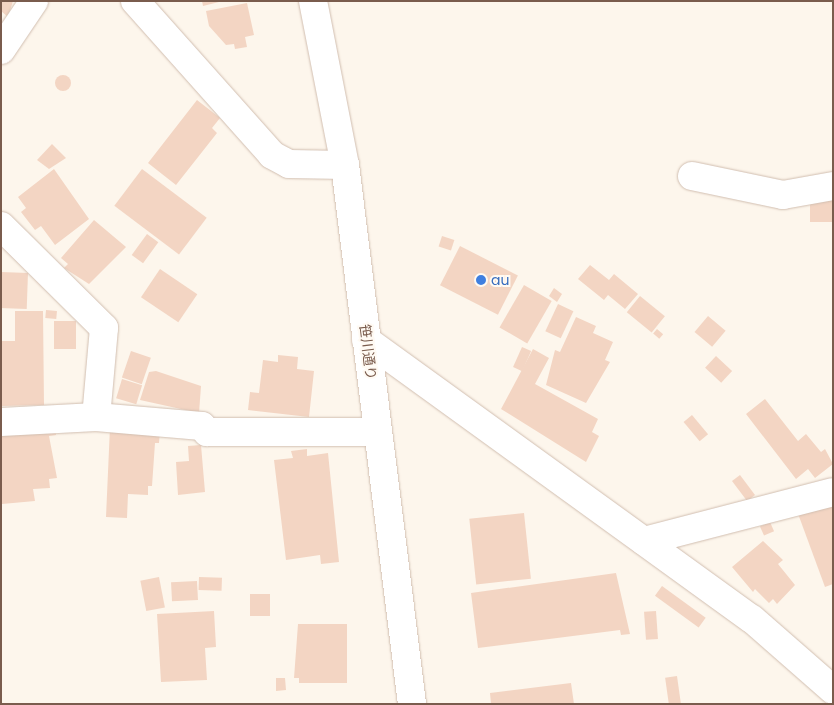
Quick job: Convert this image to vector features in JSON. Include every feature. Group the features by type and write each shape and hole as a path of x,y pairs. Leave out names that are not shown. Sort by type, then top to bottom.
{"street":[{"path":"1,50 34,1"},
{"path":"135,1 272,155 289,164 345,165"},
{"name":"笹川通り","path":"313,1 345,165 412,704"},
{"path":"692,176 783,195 833,186"},
{"path":"1,226 104,328 96,417"},
{"path":"366,340 752,619 833,690"},
{"path":"1,422 96,417 202,426 207,432 378,432"},
{"path":"644,541 833,492"}],"building":[{"path":"1,1 13,1 8,17 1,11"},
{"path":"202,1 219,1 219,2 203,6"},
{"path":"247,3 254,35 245,37 247,47 235,49 234,44 226,45 209,26 206,11"},
{"path":"63,75 69,77 71,83 69,89 63,91 57,89 55,83 57,77"},
{"path":"197,100 220,118 212,128 217,133 176,185 148,163"},
{"path":"52,144 66,158 49,169 37,160"},
{"path":"54,169 89,219 55,245 41,226 35,230 21,212 26,208 18,197"},
{"path":"142,169 207,218 179,254 114,206"},
{"path":"810,197 833,197 833,222 810,222"},
{"path":"94,220 126,247 89,284 64,268 68,264 61,258"},
{"path":"147,234 158,242 143,263 132,255"},
{"path":"442,236 454,240 451,250 439,246"},
{"path":"460,246 518,276 498,315 440,285"},
{"path":"590,265 609,280 614,274 638,294 625,309 608,295 604,300 578,279"},
{"path":"160,269 197,294 178,322 141,297"},
{"path":"1,272 28,273 27,309 1,308"},
{"path":"524,285 552,301 527,343 500,327"},
{"path":"554,288 562,294 557,302 549,296"},
{"path":"640,296 665,316 652,332 627,312"},
{"path":"558,304 573,311 561,338 545,331"},
{"path":"46,310 57,311 56,319 45,318"},
{"path":"15,311 43,311 44,405 1,406 1,341 15,341"},
{"path":"708,316 726,331 712,347 695,332"},
{"path":"576,317 596,326 593,333 613,342 605,360 610,362 586,403 546,385 555,350 560,352"},
{"path":"54,321 76,321 76,349 54,349"},
{"path":"657,329 663,334 659,339 653,334"},
{"path":"522,347 531,351 522,371 513,367"},
{"path":"533,349 549,358 535,384 598,419 592,432 599,436 586,462 501,409"},
{"path":"131,351 151,358 142,384 122,377"},
{"path":"278,355 298,357 297,369 314,371 309,417 248,410 250,392 259,393 263,360 278,362"},
{"path":"716,356 732,371 721,383 705,368"},
{"path":"156,371 201,386 199,413 140,400 149,372"},
{"path":"122,379 142,385 136,404 116,398"},
{"path":"765,399 798,441 806,434 821,452 825,449 833,464 815,478 808,469 796,479 746,414"},
{"path":"692,415 708,434 700,441 684,422"},
{"path":"55,427 56,435 49,436 57,478 49,479 50,488 33,489 35,501 2,504 1,432"},
{"path":"110,427 160,430 159,443 155,443 152,486 148,486 148,495 128,494 127,518 106,517"},
{"path":"201,445 205,492 178,495 176,462 189,461 188,446"},
{"path":"307,449 307,456 328,453 339,562 321,564 320,555 286,560 274,460 293,458 291,451"},
{"path":"740,475 755,495 747,501 732,481"},
{"path":"827,504 833,508 833,584 825,587 797,511"},
{"path":"524,513 531,579 476,584 469,519"},
{"path":"770,522 774,531 764,536 760,526"},
{"path":"763,541 783,560 778,564 795,585 777,604 773,599 769,603 755,589 753,592 732,567"},
{"path":"616,573 630,634 621,635 620,630 478,648 471,593"},
{"path":"159,577 165,607 146,611 140,581"},
{"path":"199,577 222,578 222,591 199,590"},
{"path":"197,581 198,600 172,601 171,582"},
{"path":"662,586 706,618 699,627 655,596"},
{"path":"250,594 270,594 270,616 250,616"},
{"path":"214,611 216,647 205,648 207,680 161,682 157,614"},
{"path":"656,611 658,639 646,640 644,612"},
{"path":"298,624 347,624 347,683 299,683 299,678 294,678"},
{"path":"677,676 681,704 669,704 665,678"},
{"path":"276,678 285,678 286,690 276,691"},
{"path":"571,683 574,704 491,704 490,693"}],"place":[{"name":"au","path":"481,280"}]}
